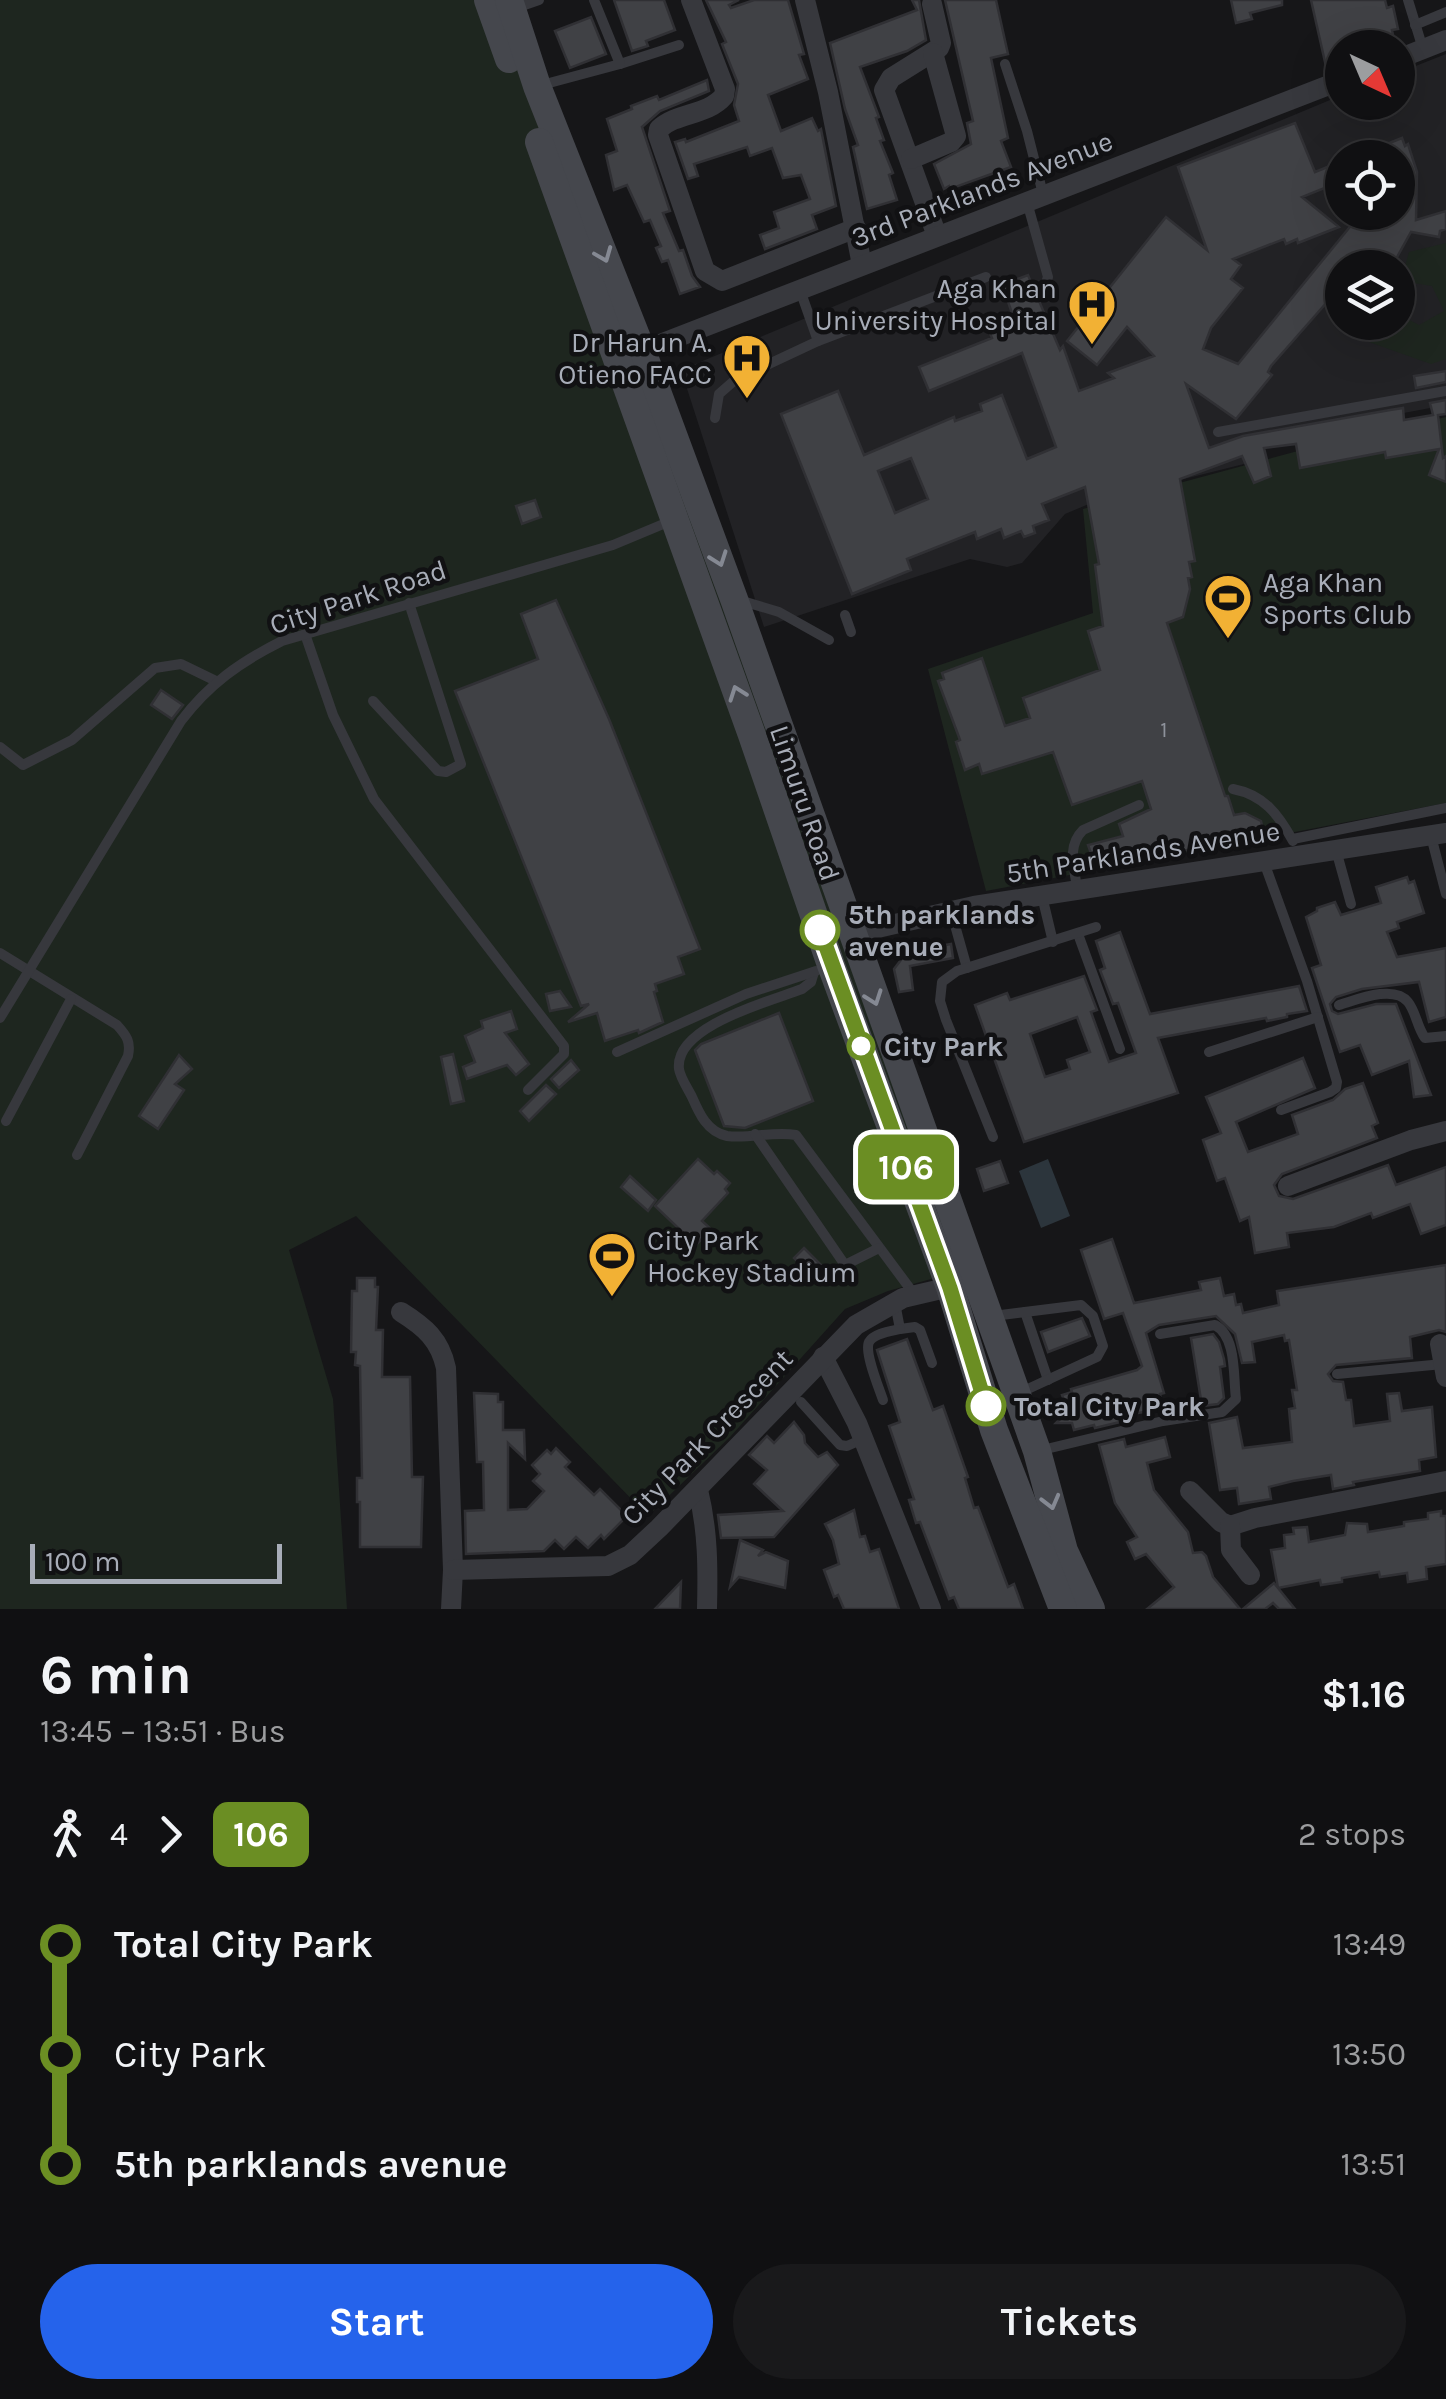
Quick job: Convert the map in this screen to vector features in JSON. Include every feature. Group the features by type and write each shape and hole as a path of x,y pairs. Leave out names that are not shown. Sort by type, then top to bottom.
{"main road":[{"name":"Limuru Road","path":"512,2 630,355 734,600 1036,1451 1064,1551 1091,1609"},
{"name":"Limuru Road","path":"512,2 630,355 673,520 752,735 822,969 950,1288 994,1430 1063,1609"}],"street":[{"path":"691,0 725,89 724,96 714,106 667,122 658,136 705,271 722,281 856,228"},
{"path":"805,0 862,264"},
{"path":"932,4 941,42 934,53 890,78 884,90 936,236"},
{"path":"1415,52 1446,40"},
{"path":"910,159 952,142 956,136 934,53"},
{"name":"3rd Parklands Avenue","path":"630,355 1325,87"},
{"name":"5th Parklands Avenue","path":"851,934 950,911 1264,862 1295,847 1336,850 1438,834"},
{"path":"1288,1186 1411,1140 1446,1131"},
{"name":"City Park Crescent","path":"453,1570 608,1566 630,1555 856,1325 905,1298 950,1288"},
{"path":"401,1312 429,1332 442,1352 446,1368 452,1609"},
{"name":"City Park Crescent","path":"824,1357 863,1439 931,1609"},
{"path":"1190,1492 1230,1526 1446,1481"},
{"path":"698,1490 708,1552 707,1609"},
{"path":"1230,1526 1231,1550 1250,1574"}],"lane":[{"path":"594,0 620,64"},
{"path":"1408,0 1423,49"},
{"path":"1415,25 1446,12"},
{"path":"537,86 678,45"},
{"path":"1005,64 1027,131 1048,276 1043,291"},
{"path":"715,418 719,394 727,385 818,341 986,277"},
{"path":"800,290 818,341"},
{"path":"1218,432 1446,392"},
{"name":"City Park Road","path":"0,1018 181,722 216,681 246,660 305,634 613,545 673,520"},
{"path":"734,600 779,612 829,640"},
{"path":"373,701 438,771 446,772 462,764 409,603"},
{"path":"845,615 851,632"},
{"path":"305,634 333,715 374,799 566,1050 528,1090"},
{"path":"0,747 23,765 66,744 155,668 181,664 216,681"},
{"path":"1233,790 1262,798 1295,847 1446,808"},
{"path":"1078,890 1072,854 1076,837 1083,830 1138,805"},
{"path":"1438,834 1446,894"},
{"path":"1336,850 1351,904"},
{"path":"1264,862 1338,1082 1336,1088 1282,1110"},
{"path":"1042,896 1053,942"},
{"path":"950,911 967,968"},
{"path":"993,1136 940,1001 942,982 967,968 1096,927"},
{"path":"1078,934 1120,1049"},
{"path":"0,953 117,1025 127,1036 130,1046 77,1155"},
{"path":"617,1052 746,994 822,969"},
{"path":"822,969 802,989 700,1030 684,1046 679,1068 703,1122 728,1136 796,1134 878,1248 905,1298 900,1329"},
{"path":"1339,1005 1375,996 1402,996 1410,1002 1422,1035 1428,1040 1446,1036"},
{"path":"6,1121 71,998"},
{"path":"1209,1052 1318,1017"},
{"path":"755,1134 845,1265 878,1248"},
{"path":"989,1317 1081,1306 1092,1316 1103,1346 1097,1357 1016,1394"},
{"path":"1025,1312 1048,1380"},
{"path":"882,1400 868,1352 874,1337 915,1326 932,1363"},
{"path":"1036,1451 1163,1421 1222,1412 1232,1405 1236,1399 1229,1340 1221,1327 1160,1334"},
{"path":"1338,1374 1443,1361"},
{"path":"801,1402 840,1446 863,1439"}],"shaded area":[{"name":"City Park","path":"0,0 510,0 967,1269 888,1291 845,1309 730,1437 648,1516 356,1216 289,1250 333,1399 347,1609 0,1609"},
{"name":"Aga Khan University Hospital","path":"1446,54 1446,405 1261,440 1248,463 1096,501 1065,514 1022,563 1007,567 970,559 764,627 681,370 1325,102 1325,120 1415,120 1415,66"},
{"path":"1446,243 1446,359 1431,364 1369,342 1415,340 1415,323 1419,325 1444,311 1432,286 1415,283 1415,251"},
{"name":"Aga Khan Sports Club","path":"1446,417 1446,803 986,891 928,669 1093,613 1083,509 1294,452"},
{"path":"1048,1159 1070,1216 1041,1228 1019,1171"}],"building":[{"path":"614,0 664,0 675,30 632,51"},
{"path":"706,0 739,0 729,5 731,8 754,0 788,0 804,54 799,55 808,79 768,95 781,131 812,118 818,131 821,129 836,206 812,215 817,229 765,249 760,235 779,228 774,212 810,199 801,175 783,178 772,148 750,156 747,147 694,164 698,176 688,179 675,142 686,142 739,121 734,105 738,84 722,44 726,42"},
{"path":"912,0 919,0 926,40 860,67 879,117 876,118 884,140 880,141 893,173 889,175 897,200 867,209 853,147 858,145 845,109 830,43 917,10"},
{"path":"945,0 996,0 1008,54 991,58 1008,138 1001,141 1011,167 950,189 944,189 934,164 971,144 967,123 973,121"},
{"path":"1231,0 1282,0 1282,5 1250,13 1252,19 1236,23"},
{"path":"1311,0 1385,0 1387,8 1393,6 1398,29 1325,30 1325,62"},
{"path":"591,17 606,54 570,68 555,31"},
{"path":"707,80 709,91 660,111 642,127 670,211 663,213 700,287 680,294 668,260 662,262 656,248 661,246 650,220 644,222 627,185 614,190 606,155 617,151 607,119 632,109 631,106 657,96 659,100"},
{"path":"1295,123 1315,172 1325,168 1325,188 1302,197 1325,216 1325,230 1331,230 1298,243 1297,239 1286,244 1284,239 1233,259 1241,265 1231,279 1243,288 1211,328 1203,349 1238,364 1325,257 1325,304 1271,366 1268,372 1272,375 1236,419 1186,384 1209,448 1243,436 1403,408 1404,420 1433,415 1430,403 1446,400 1446,414 1438,415 1443,458 1446,456 1446,482 1429,475 1439,449 1386,458 1385,452 1300,468 1296,444 1264,448 1271,476 1254,483 1242,456 1180,479 1195,561 1189,562 1192,577 1188,578 1190,589 1183,617 1167,623 1225,796 1234,815 1245,813 1261,821 1264,835 1162,855 1160,848 1097,870 1088,845 1123,836 1119,824 1151,809 1142,781 1072,805 1053,752 982,774 979,764 965,770 956,742 960,740 938,681 944,679 942,673 982,658 1005,726 1030,718 1023,698 1100,670 1088,631 1103,626 1095,565 1099,564 1085,487 1042,504 1049,520 1033,526 1035,533 1024,537 1021,531 1004,538 1001,529 977,539 975,532 907,559 911,570 852,594 781,414 838,391 864,455 954,417 955,421 982,411 980,404 1002,395 1027,459 1056,447 1022,353 929,391 919,367 992,338 986,324 1012,313 1002,285 1028,275 1060,350 1063,346 1079,391 1114,378 1108,373 1154,356 1127,327 1097,365 1067,341 1166,217 1207,250 1178,167","holes":["911,458 928,499 895,513 878,471"]},
{"path":"1415,166 1416,220 1446,211 1446,229 1440,231 1439,237 1411,232 1401,250 1331,250 1347,230 1415,230"},
{"path":"1446,371 1446,382 1416,388 1414,376"},
{"path":"535,500 541,517 522,524 516,506"},
{"path":"556,600 609,719 700,949 678,957 684,974 655,984 663,1022 605,1041 597,1013 568,1022 589,1004 581,1006 455,691 538,659 521,614"},
{"path":"161,690 183,705 172,719 151,705"},
{"path":"1407,877 1409,883 1414,881 1424,913 1397,922 1399,928 1387,932 1397,957 1446,948 1446,1017 1429,1022 1419,982 1362,989 1336,997 1330,1004 1338,1014 1376,1004 1396,1004 1431,1095 1414,1097 1409,1061 1372,1075 1360,1045 1340,1052 1312,968 1321,965 1306,917 1335,902 1341,915 1381,903 1376,887"},
{"path":"1120,932 1150,1014 1299,986 1307,1011 1158,1038 1178,1093 1024,1142 975,1005 1007,993 1010,1000 1084,976 1097,1010 1091,1012 1109,1062 1136,1053 1118,1003 1113,1004 1100,970 1105,968 1096,941","holes":["1077,1017 1090,1052 1067,1060 1070,1069 1045,1077 1030,1034"]},
{"path":"951,944 953,958 910,966 913,990 899,992 894,969 907,952"},
{"path":"560,991 571,1007 550,1011 546,994"},
{"path":"511,1011 517,1029 505,1033 529,1064 516,1075 507,1065 467,1079 463,1067 475,1062 465,1036 483,1028 481,1021"},
{"path":"779,1013 813,1101 745,1128 724,1126 695,1050 701,1044"},
{"path":"453,1054 464,1101 451,1104 441,1057"},
{"path":"179,1055 192,1069 175,1084 184,1090 158,1129 139,1116"},
{"path":"1303,1058 1315,1088 1236,1122 1248,1152 1298,1134 1292,1115 1333,1100 1345,1089 1363,1083 1378,1123 1372,1126 1377,1138 1282,1174 1274,1185 1279,1196 1293,1199 1388,1165 1396,1185 1446,1167 1446,1225 1421,1234 1410,1204 1373,1218 1371,1213 1334,1227 1287,1233 1289,1247 1255,1253 1249,1217 1240,1221 1225,1178 1217,1181 1203,1140 1221,1133 1206,1097"},
{"path":"571,1060 579,1070 559,1088 551,1079"},
{"path":"546,1085 556,1094 529,1121 520,1111"},
{"path":"698,1159 730,1183 725,1189 728,1193 702,1221 711,1229 696,1245 655,1206"},
{"path":"1000,1161 1008,1183 984,1191 977,1169"},
{"path":"630,1176 656,1200 648,1211 621,1187"},
{"path":"1112,1239 1134,1303 1201,1290 1199,1282 1220,1278 1224,1296 1234,1294 1243,1313 1279,1305 1277,1291 1446,1265 1446,1332 1410,1337 1412,1358 1336,1365 1328,1374 1333,1381 1343,1382 1346,1400 1351,1400 1354,1426 1390,1421 1387,1394 1399,1393 1402,1411 1432,1407 1436,1457 1419,1460 1420,1471 1333,1489 1331,1475 1293,1481 1269,1487 1271,1499 1239,1504 1237,1488 1220,1490 1209,1423 1237,1417 1243,1448 1292,1442 1289,1409 1295,1408 1292,1390 1297,1390 1289,1340 1285,1341 1284,1335 1252,1342 1255,1362 1242,1363 1235,1334 1216,1316 1159,1325 1146,1333 1164,1393 1160,1394 1163,1409 1119,1416 1120,1422 1095,1428 1094,1425 1074,1430 1072,1423 1056,1423 1068,1411 1062,1395 1072,1392 1071,1389 1142,1366 1123,1313 1104,1319 1081,1250"},
{"path":"804,1248 825,1269 815,1279 794,1258"},
{"path":"357,1278 375,1278 378,1287 376,1330 383,1330 382,1377 410,1377 412,1477 423,1477 421,1547 360,1547 360,1366 355,1365 356,1352 351,1352 352,1291 357,1291"},
{"path":"1082,1318 1090,1336 1048,1352 1041,1332"},
{"path":"1213,1334 1224,1359 1225,1366 1220,1367 1224,1398 1218,1404 1202,1406 1191,1338"},
{"path":"907,1339 933,1410 943,1406 968,1477 965,1478 974,1508 978,1507 1008,1587 1014,1584 1023,1609 959,1609 954,1597 949,1599 920,1522 916,1523 909,1500 914,1499 889,1426 900,1422 877,1350"},
{"path":"474,1393 498,1394 498,1402 503,1402 503,1430 524,1430 525,1459 508,1443 508,1510 527,1509 544,1491 533,1481 540,1474 532,1465 547,1450 551,1454 556,1448 570,1462 565,1467 594,1495 600,1489 627,1516 604,1539 601,1535 588,1548 576,1537 564,1549 555,1540 544,1551 466,1554 465,1511 484,1510 483,1462 477,1462"},
{"path":"794,1422 818,1457 827,1452 838,1465 774,1537 721,1538 718,1515 783,1511 754,1484 767,1470 749,1455 767,1436 774,1443"},
{"path":"1165,1437 1170,1457 1147,1463 1154,1490 1188,1532 1193,1553 1206,1556 1213,1577 1240,1609 1147,1609 1174,1587 1146,1554 1135,1559 1127,1542 1137,1537 1115,1503 1099,1445 1124,1439 1126,1447"},
{"path":"854,1510 860,1537 865,1536 870,1552 879,1549 899,1609 844,1609 838,1595 834,1597 824,1570 839,1564 825,1524"},
{"path":"1441,1511 1441,1516 1446,1516 1446,1564 1426,1567 1427,1579 1408,1582 1407,1573 1380,1577 1379,1572 1342,1578 1342,1582 1321,1585 1320,1580 1278,1588 1271,1550 1285,1548 1284,1535 1294,1534 1293,1528 1307,1527 1309,1542 1345,1535 1347,1523 1367,1524 1368,1532 1404,1526 1404,1522 1428,1519 1428,1513"},
{"path":"740,1540 763,1550 758,1556 766,1552 788,1561 785,1588 739,1577 730,1587"},
{"path":"681,1582 680,1609 655,1609"},
{"path":"1274,1583 1295,1609 1279,1609 1273,1603 1265,1609 1243,1609"}],"bus line":[{"name":"106","path":"820,930 950,1288 986,1406"}],"place":[{"name":"Aga Khan University Hospital","path":"1092,346"},
{"name":"Dr Harun A. Otieno FACC","path":"747,400"},
{"name":"Aga Khan Sports Club","path":"1228,640"},
{"name":"5th parklands avenue","path":"820,930"},
{"name":"City Park","path":"861,1046"},
{"name":"City Park Hockey Stadium","path":"612,1298"},
{"name":"Total City Park","path":"986,1406"}]}
